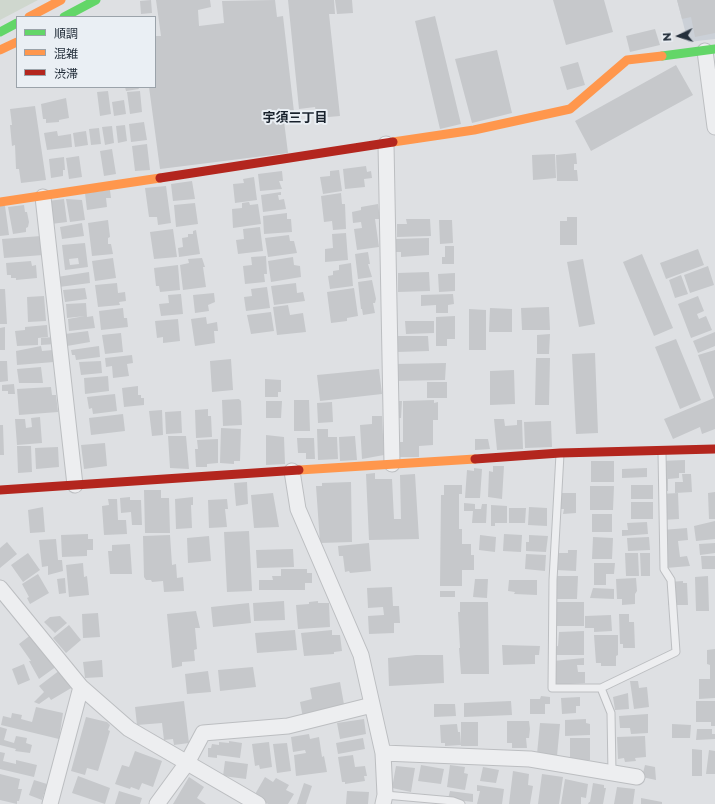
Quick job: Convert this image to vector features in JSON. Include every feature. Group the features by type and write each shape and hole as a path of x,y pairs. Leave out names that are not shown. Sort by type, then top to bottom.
{"street":[{"path":"31,16 61,0"},
{"path":"66,16 96,0"},
{"path":"0,32 16,24"},
{"path":"0,50 16,42"},
{"path":"0,202 43,197 474,130 570,109 627,60 710,50 715,127"},
{"path":"386,144 392,464"},
{"path":"43,197 75,485"},
{"path":"0,490 560,453 715,449"},
{"path":"292,471 298,509 361,655 383,753 384,799"},
{"path":"0,588 81,687 129,729 258,804"},
{"path":"50,804 81,687"},
{"path":"157,804 186,763 203,733 288,726 372,705"},
{"path":"383,753 530,759 637,777"}],"lane":[{"path":"560,453 553,580 552,688 601,688 676,652 671,580 664,569 662,450"},
{"path":"601,688 611,713 612,773"},
{"path":"384,799 453,801 461,804"}],"shaded area":[{"path":"0,0 38,0 0,20"},
{"path":"677,0 715,0 715,39 688,42"}],"building":[{"path":"151,0 152,13 141,14 140,1"},
{"path":"156,0 210,0 211,7 198,10 199,26 224,23 222,1 275,0 277,17 283,16 294,112 283,113 288,153 160,169 149,88 156,88 156,36 161,36"},
{"path":"288,0 334,0 335,14 329,14 340,116 317,118 315,107 299,109"},
{"path":"335,0 352,0 353,13 337,14"},
{"path":"553,0 604,0 613,32 566,45"},
{"path":"677,0 715,0 715,33 695,37 691,17 682,19"},
{"path":"435,16 461,124 440,129 415,21"},
{"path":"655,29 660,45 630,52 626,36"},
{"path":"497,50 512,113 472,123 455,59"},
{"path":"578,62 585,85 567,90 560,67"},
{"path":"676,65 693,95 591,151 575,121"},
{"path":"125,88 139,89 126,91"},
{"path":"108,91 111,114 100,116 97,92"},
{"path":"140,91 142,112 130,114 127,92"},
{"path":"66,98 69,118 59,120 59,122 46,123 46,119 43,119 41,104"},
{"path":"124,100 126,114 114,116 112,102"},
{"path":"35,106 46,180 21,183 19,169 16,169 15,145 12,146 10,109"},
{"path":"144,122 147,140 131,142 129,124"},
{"path":"125,125 127,141 118,143 116,126"},
{"path":"112,126 114,143 105,145 102,127"},
{"path":"99,128 101,144 91,145 89,129"},
{"path":"57,131 58,136 71,134 72,147 47,150 44,133"},
{"path":"86,131 88,145 75,147 73,133"},
{"path":"147,144 150,170 135,171 132,146"},
{"path":"112,149 116,174 104,176 100,151"},
{"path":"576,153 577,164 574,164 574,170 577,170 578,181 557,181 556,155"},
{"path":"555,154 556,178 533,180 532,155"},
{"path":"79,156 82,177 69,179 66,158"},
{"path":"64,157 65,170 63,170 63,176 51,178 49,159"},
{"path":"366,166 367,172 371,171 372,178 364,179 365,187 345,189 343,169"},
{"path":"339,170 342,191 323,194 320,177 330,176 330,171"},
{"path":"282,171 283,181 279,181 282,189 260,191 258,174"},
{"path":"254,177 257,200 235,203 233,184 244,183 243,179"},
{"path":"192,181 195,199 173,201 171,184"},
{"path":"166,186 171,223 158,225 157,217 149,217 145,188"},
{"path":"110,190 111,198 106,198 107,207 87,210 85,193"},
{"path":"281,192 281,195 278,195 279,200 284,199 286,209 263,212 261,195"},
{"path":"341,193 342,204 345,204 346,229 333,230 332,221 324,222 321,196"},
{"path":"64,199 67,222 51,224 48,201"},
{"path":"66,199 82,200 85,220 70,222"},
{"path":"249,202 250,205 258,204 261,224 233,228 232,209 242,208 242,203"},
{"path":"195,203 198,224 176,227 174,205"},
{"path":"378,204 380,219 375,219 379,247 357,250 354,229 362,228 361,222 353,223 352,212 361,210 361,207"},
{"path":"24,205 29,222 28,227 26,228 26,232 13,234 8,207"},
{"path":"0,206 5,206 9,235 0,236"},
{"path":"287,213 287,219 291,219 292,232 264,234 263,216"},
{"path":"567,217 577,217 577,245 560,245 560,221 567,221"},
{"path":"406,219 430,219 431,236 397,237 397,224 407,224"},
{"path":"108,220 110,237 108,238 108,244 111,244 113,254 92,256 88,223"},
{"path":"439,220 452,220 453,243 440,244"},
{"path":"82,223 84,236 62,239 60,227"},
{"path":"260,227 263,251 238,254 236,240 244,239 243,229"},
{"path":"173,229 177,257 154,259 150,232"},
{"path":"196,230 200,254 179,257 178,248 183,247 182,238 188,237 188,234 193,234 193,231"},
{"path":"346,233 348,260 325,262 325,249 333,248 332,234"},
{"path":"289,235 290,241 294,241 297,253 268,257 265,238"},
{"path":"41,236 43,255 4,258 2,239"},
{"path":"429,238 429,255 401,257 401,252 394,252 394,239"},
{"path":"85,243 88,267 65,270 62,245","holes":["78,258 79,264 70,265 69,259"]},
{"path":"445,246 454,246 454,264 442,264 442,257 445,257"},
{"path":"698,249 704,265 666,279 660,263"},
{"path":"368,252 370,264 368,264 372,277 358,279 355,254"},
{"path":"642,254 673,328 654,336 623,262"},
{"path":"266,256 267,274 264,274 265,282 245,284 243,266 252,265 251,257"},
{"path":"293,257 294,265 300,266 301,277 271,282 268,261"},
{"path":"113,258 116,278 95,281 92,261"},
{"path":"202,258 205,267 203,267 206,287 183,290 180,265 189,263 188,259"},
{"path":"583,259 595,324 579,327 567,262"},
{"path":"31,261 32,266 36,265 37,278 16,280 16,278 11,278 11,275 7,275 6,263"},
{"path":"351,263 353,286 330,289 328,276 333,275 333,271 339,270 339,265"},
{"path":"178,265 180,290 160,292 159,286 156,286 154,268"},
{"path":"708,266 714,285 690,293 684,275"},
{"path":"89,272 90,283 59,287 57,277"},
{"path":"429,272 430,291 398,292 398,273"},
{"path":"455,273 455,291 439,292 438,274"},
{"path":"681,275 688,294 675,298 669,280"},
{"path":"372,280 376,299 375,303 373,303 375,313 363,315 358,282"},
{"path":"117,283 118,293 125,292 126,301 119,302 120,305 98,307 95,285"},
{"path":"296,283 297,293 303,292 305,301 274,305 271,286"},
{"path":"267,287 270,308 246,311 244,297 252,296 251,289"},
{"path":"85,288 87,299 65,302 63,290"},
{"path":"354,288 358,316 347,318 347,321 331,323 327,292"},
{"path":"0,289 5,289 7,324 0,324"},
{"path":"214,293 215,302 208,305 209,311 195,313 193,295"},
{"path":"181,294 183,314 161,316 159,304 169,303 168,295"},
{"path":"453,294 454,304 448,305 448,313 436,313 436,305 421,306 421,295"},
{"path":"44,296 46,321 28,322 27,297"},
{"path":"698,296 704,311 697,314 699,319 706,316 712,330 691,338 678,304"},
{"path":"86,303 87,317 93,316 95,328 69,331 68,319 85,316 67,318 66,304"},
{"path":"288,305 290,315 303,313 306,332 277,335 273,307"},
{"path":"549,307 550,330 522,330 521,308"},
{"path":"123,308 124,318 127,318 128,327 101,330 99,311"},
{"path":"490,308 512,309 512,332 489,332"},
{"path":"469,309 486,310 486,350 469,350"},
{"path":"271,312 274,331 251,334 247,315"},
{"path":"455,316 455,339 447,339 447,346 436,346 436,317"},
{"path":"206,317 207,324 217,322 218,331 214,331 215,343 195,346 191,319"},
{"path":"178,319 180,341 163,343 163,337 157,338 155,321"},
{"path":"405,321 434,321 434,333 406,334"},
{"path":"47,325 48,337 38,338 38,345 17,346 15,331 25,330 25,327"},
{"path":"5,327 5,350 0,350 0,328"},
{"path":"88,331 90,342 67,346 65,334"},
{"path":"715,332 715,346 698,353 693,341"},
{"path":"121,333 123,352 105,354 102,335"},
{"path":"550,334 549,354 537,354 537,335"},
{"path":"397,336 428,336 429,351 397,352"},
{"path":"54,337 55,344 41,345 41,338"},
{"path":"676,339 701,400 680,409 655,347"},
{"path":"41,346 42,351 53,350 54,362 17,365 16,351"},
{"path":"99,346 100,357 76,360 75,355 72,355 71,350"},
{"path":"715,350 715,429 702,434 700,427 673,439 664,419 714,398 698,355"},
{"path":"595,353 598,433 576,434 572,354"},
{"path":"132,355 133,363 127,364 129,376 113,378 112,366 106,367 105,358"},
{"path":"536,358 550,358 549,405 535,405"},
{"path":"231,359 233,390 212,392 210,361"},
{"path":"0,361 7,361 8,381 0,382"},
{"path":"101,361 102,373 81,375 79,362"},
{"path":"446,363 445,380 394,381 395,364"},
{"path":"41,367 43,383 19,383 17,369"},
{"path":"379,369 382,394 320,401 317,375"},
{"path":"514,370 515,404 490,405 490,371"},
{"path":"108,376 109,391 85,394 84,378"},
{"path":"265,379 281,380 281,392 278,392 278,397 265,397"},
{"path":"427,382 447,382 447,398 427,398"},
{"path":"14,384 15,394 8,394 8,391 2,391 2,385"},
{"path":"138,386 138,395 141,395 141,398 144,398 144,405 124,407 122,388"},
{"path":"51,387 52,395 56,395 58,412 19,415 17,389"},
{"path":"115,394 117,411 93,414 92,408 89,409 87,397"},
{"path":"239,399 241,401 242,425 223,426 222,400"},
{"path":"294,400 309,400 310,431 294,431"},
{"path":"434,400 434,403 438,402 438,420 433,420 433,445 419,446 419,457 397,457 397,442 403,442 403,401"},
{"path":"266,401 282,401 281,418 266,418"},
{"path":"397,401 402,401 401,418 396,418"},
{"path":"332,402 333,422 318,423 317,403"},
{"path":"208,409 208,416 211,416 212,437 196,438 195,410"},
{"path":"162,410 163,435 152,436 149,411"},
{"path":"181,411 182,433 166,434 165,412"},
{"path":"123,414 125,431 91,435 89,418"},
{"path":"372,416 382,416 384,455 362,459 360,425 372,424"},
{"path":"40,417 42,443 17,445 15,419 25,419 26,428 32,427 31,418"},
{"path":"494,419 504,419 505,426 517,425 517,420 522,420 523,449 497,450"},
{"path":"551,421 552,447 525,448 524,422"},
{"path":"0,425 3,425 4,455 0,455"},
{"path":"221,428 241,429 240,461 234,461 234,464 220,463"},
{"path":"317,429 328,429 328,437 337,437 338,459 318,460"},
{"path":"266,435 284,437 285,464 266,465"},
{"path":"168,436 186,436 189,469 170,468"},
{"path":"355,436 357,460 340,461 339,437"},
{"path":"297,438 314,438 315,459 306,459 306,453 298,453"},
{"path":"218,439 218,463 207,464 207,467 196,467 195,449 198,449 197,440"},
{"path":"475,439 488,439 490,449 475,450"},
{"path":"105,443 107,466 84,469 81,445"},
{"path":"17,446 31,446 32,472 18,473"},
{"path":"58,447 59,467 36,469 35,448"},
{"path":"685,460 685,473 679,473 679,478 668,479 668,491 660,491 660,461"},
{"path":"591,461 614,461 614,482 591,482"},
{"path":"493,466 504,466 502,499 488,497 489,471 493,472"},
{"path":"474,468 482,469 480,498 465,498 467,470 474,471"},
{"path":"647,468 647,477 622,478 622,469"},
{"path":"375,473 375,479 392,479 394,519 401,519 400,475 415,474 419,539 369,540 366,474"},
{"path":"682,474 691,474 692,492 675,493 675,482 683,482"},
{"path":"247,482 248,504 236,506 234,483"},
{"path":"351,482 352,542 320,543 316,486 322,486 322,483"},
{"path":"444,485 462,485 462,494 459,494 459,529 462,529 462,544 471,544 471,555 474,555 474,570 462,570 462,586 440,586 441,495 444,495"},
{"path":"631,485 653,485 653,499 631,499"},
{"path":"590,486 614,486 613,510 590,510"},
{"path":"144,490 161,490 161,498 169,498 170,533 145,533"},
{"path":"715,492 715,519 709,519 708,493"},
{"path":"273,493 279,527 254,528 251,495"},
{"path":"558,493 576,493 576,513 563,514 564,509 558,509"},
{"path":"678,493 679,519 661,520 660,494"},
{"path":"130,497 130,500 141,500 142,525 132,525 131,512 121,513 120,498"},
{"path":"193,497 193,505 191,505 192,528 176,529 175,499"},
{"path":"108,499 117,499 118,520 126,520 127,534 104,535 102,506 109,505"},
{"path":"227,499 228,509 225,509 227,527 209,528 208,500"},
{"path":"631,502 653,502 653,519 631,519"},
{"path":"464,503 475,504 475,509 481,509 482,504 487,504 486,523 472,523 473,511 464,511"},
{"path":"491,505 507,506 507,523 495,523 495,526 491,526"},
{"path":"43,507 45,532 30,533 28,510"},
{"path":"529,507 547,508 547,526 528,525"},
{"path":"509,508 526,508 525,523 509,523"},
{"path":"592,514 612,514 612,532 592,532"},
{"path":"715,521 715,539 696,541 694,526"},
{"path":"647,522 648,534 622,536 622,530 628,530 627,523"},
{"path":"687,528 688,540 678,541 680,557 687,556 690,566 666,568 662,530"},
{"path":"249,531 252,591 227,592 224,532"},
{"path":"88,534 88,539 93,539 93,550 87,550 87,556 62,557 61,535"},
{"path":"504,534 522,535 521,552 503,551"},
{"path":"170,535 172,565 176,564 177,578 183,577 184,591 164,592 163,581 152,582 151,580 146,580 144,577 143,536"},
{"path":"480,535 496,537 495,552 479,550"},
{"path":"529,535 548,536 546,552 526,551 526,542 529,542"},
{"path":"209,536 211,561 188,563 187,538"},
{"path":"593,537 613,538 612,559 592,559"},
{"path":"649,537 650,550 628,551 627,538"},
{"path":"56,539 58,560 62,560 63,571 48,575 48,566 42,567 39,540"},
{"path":"7,542 17,554 0,568 0,548"},
{"path":"369,543 371,571 345,572 343,556 339,556 338,546"},
{"path":"715,543 715,553 700,555 699,544"},
{"path":"130,544 132,574 110,574 108,551 112,551 112,545"},
{"path":"293,549 294,567 257,568 256,550"},
{"path":"568,550 577,550 576,571 556,570 556,553 568,553"},
{"path":"28,553 40,570 23,582 11,565"},
{"path":"625,553 638,553 639,576 626,576"},
{"path":"640,553 650,553 650,576 641,576"},
{"path":"526,554 546,555 545,571 525,569"},
{"path":"701,556 715,556 715,569 702,569"},
{"path":"83,563 84,577 87,576 89,595 69,597 66,565"},
{"path":"594,563 615,563 614,574 606,574 606,585 594,585"},
{"path":"281,569 307,569 307,573 312,573 312,583 305,583 305,590 259,590 259,580 273,580 272,576 281,576"},
{"path":"38,574 49,593 30,604 27,598 29,597 22,584"},
{"path":"555,576 578,576 577,599 554,599"},
{"path":"708,576 709,611 696,611 695,577"},
{"path":"65,578 66,593 59,594 57,579"},
{"path":"636,578 637,591 635,594 635,604 622,605 622,599 617,599 616,579"},
{"path":"475,579 488,579 487,598 473,597"},
{"path":"509,580 537,580 537,595 514,594 515,592 508,591"},
{"path":"683,581 683,583 687,583 688,605 668,605 668,582"},
{"path":"392,587 393,606 399,606 400,623 394,623 394,633 369,634 368,616 384,615 383,607 368,608 367,588"},
{"path":"593,588 614,589 614,599 590,598"},
{"path":"440,591 455,591 455,597 440,597"},
{"path":"284,601 285,620 254,621 253,603"},
{"path":"318,601 318,603 329,603 330,627 298,629 296,605 309,604 309,602"},
{"path":"460,602 488,602 489,674 461,674 458,612 460,612"},
{"path":"553,602 584,602 584,626 553,626"},
{"path":"249,603 251,623 213,627 211,607"},
{"path":"196,611 200,628 195,628 197,649 194,650 195,661 182,662 182,666 172,668 167,614"},
{"path":"98,613 100,637 83,638 82,614"},
{"path":"619,614 629,614 629,622 634,622 635,648 623,648 623,644 620,644"},
{"path":"611,615 612,631 594,632 594,628 585,628 585,616"},
{"path":"60,616 67,623 55,633 44,622 50,617"},
{"path":"69,625 81,640 66,653 53,638"},
{"path":"295,630 297,650 257,653 255,633"},
{"path":"332,630 332,635 340,635 342,651 334,652 334,654 304,656 301,633"},
{"path":"584,631 584,655 553,655 553,647 558,646 559,632"},
{"path":"32,634 57,666 39,679 29,661 31,661 19,644"},
{"path":"594,635 618,635 618,655 616,656 616,666 601,666 601,663 596,663"},
{"path":"502,645 540,646 539,655 535,655 535,664 503,665"},
{"path":"715,649 715,698 699,699 699,679 710,679 710,665 707,664 707,650"},
{"path":"416,655 443,655 444,683 389,686 388,658"},
{"path":"584,658 584,665 577,665 578,672 585,672 585,683 555,685 553,661"},
{"path":"102,660 103,677 85,678 83,662"},
{"path":"24,664 30,680 18,685 12,669"},
{"path":"253,667 256,687 220,691 218,670"},
{"path":"60,670 73,687 51,700 49,697 39,704 34,702 44,692 39,686"},
{"path":"208,671 211,692 187,694 185,674"},
{"path":"630,681 638,681 639,688 647,687 649,707 634,709"},
{"path":"340,682 345,710 303,718 300,702 312,699 310,688"},
{"path":"628,693 629,709 615,710 613,697"},
{"path":"541,696 550,697 550,704 545,704 545,714 530,714 530,699 540,699"},
{"path":"580,697 580,706 576,706 576,713 562,714 561,698"},
{"path":"184,701 189,743 174,745 173,739 164,740 162,723 137,725 135,707"},
{"path":"511,701 512,715 464,717 464,703"},
{"path":"696,701 715,701 715,726 711,726 711,722 696,722"},
{"path":"434,704 455,704 456,716 434,717"},
{"path":"36,707 63,713 59,739 1,725 3,716 11,718 12,713 22,715 21,719 32,722"},
{"path":"648,714 648,733 631,734 630,728 620,728 619,716"},
{"path":"86,717 107,722 110,725 108,730 110,731 98,771 87,768 85,775 71,771"},
{"path":"364,719 366,734 340,739 337,723"},
{"path":"586,719 586,723 590,724 590,735 565,736 565,720"},
{"path":"507,721 529,721 529,738 526,738 527,748 512,748 512,743 507,743"},
{"path":"461,722 478,722 478,746 461,746"},
{"path":"540,723 560,724 557,756 537,754"},
{"path":"457,724 458,732 460,732 461,745 445,746 445,743 441,743 440,725"},
{"path":"672,724 691,725 690,738 672,738"},
{"path":"0,727 7,729 4,740 14,743 16,736 27,738 26,743 32,745 30,753 15,751 16,749 0,745"},
{"path":"697,729 712,729 712,734 715,734 715,739 696,740"},
{"path":"309,734 310,739 319,737 322,757 324,756 327,772 296,776 294,755 306,753 305,750 293,752 291,737"},
{"path":"645,736 646,757 635,758 636,761 625,762 624,758 618,759 617,737"},
{"path":"363,738 365,749 338,754 336,743"},
{"path":"570,738 590,738 590,760 570,760"},
{"path":"229,741 242,743 240,758 217,755 217,758 208,757 208,748 211,748 212,744 219,745 219,742 229,743"},
{"path":"269,742 272,767 260,769 259,765 255,766 252,744"},
{"path":"287,743 291,771 277,773 273,744"},
{"path":"692,749 702,750 702,776 692,776"},
{"path":"709,750 715,751 715,774 706,774"},
{"path":"135,751 162,761 153,787 142,783 139,790 131,787 130,789 115,784 122,765 129,767"},
{"path":"0,752 5,753 3,761 16,764 16,760 37,765 34,777 0,769"},
{"path":"353,755 355,767 365,766 367,776 364,776 365,781 345,784 345,782 342,782 338,757"},
{"path":"225,761 248,764 246,779 223,776"},
{"path":"421,765 444,769 441,784 418,781"},
{"path":"450,765 465,767 464,773 468,774 465,790 447,787"},
{"path":"645,765 655,767 656,780 642,777"},
{"path":"396,766 415,768 411,792 392,788"},
{"path":"483,767 499,770 496,783 480,781"},
{"path":"513,771 529,774 528,785 533,786 530,804 509,804"},
{"path":"0,774 20,779 18,789 22,789 17,804 0,800"},
{"path":"542,774 563,777 559,804 538,804"},
{"path":"78,776 110,788 105,804 72,793"},
{"path":"189,777 204,787 197,798 206,804 173,804"},
{"path":"265,777 273,782 276,778 289,785 286,790 294,794 288,804 268,804 254,796"},
{"path":"565,779 588,784 586,798 581,797 581,804 561,804"},
{"path":"34,780 47,784 42,800 29,795"},
{"path":"304,783 312,786 306,804 297,804"},
{"path":"593,783 604,785 604,788 606,788 603,804 588,804 590,802"},
{"path":"477,785 504,789 502,804 477,804 480,791 477,791"},
{"path":"617,787 635,789 633,804 614,804"},
{"path":"119,791 142,798 140,804 115,804"},
{"path":"347,791 369,792 368,804 346,804"},
{"path":"450,791 473,794 473,802 448,799"},
{"path":"641,798 662,802 662,804 641,804"}],"traffic: fast":[{"path":"66,16 96,0"},
{"path":"0,32 16,24"},
{"path":"662,56 715,49"}],"traffic: slow":[{"path":"31,16 61,0"},
{"path":"0,50 16,42"},
{"path":"393,142 474,130 570,109 627,60 662,56"},
{"path":"0,202 160,178"},
{"path":"299,470 475,459"}],"traffic: jam":[{"path":"160,178 393,142"},
{"path":"475,459 560,453 715,449"},
{"path":"0,490 299,470"}],"district":[{"name":"宇須三丁目","path":"295,118"}]}
